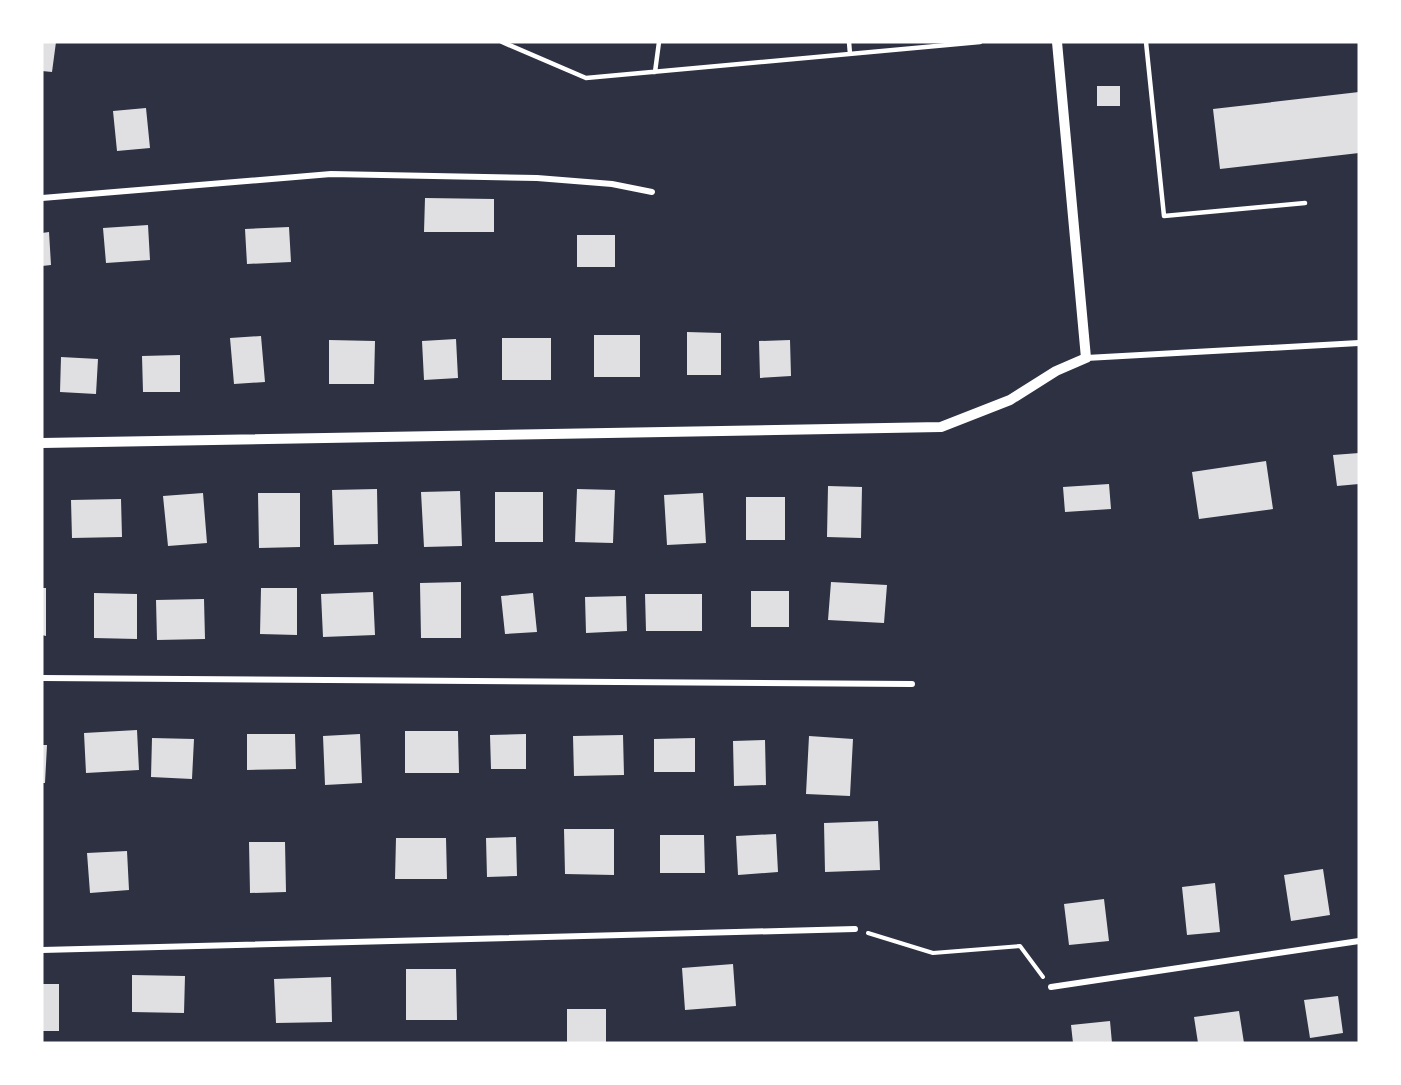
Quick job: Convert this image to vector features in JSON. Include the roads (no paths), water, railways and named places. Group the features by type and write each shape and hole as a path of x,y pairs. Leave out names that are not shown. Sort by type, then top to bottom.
{"street":[{"path":"1057,42 1086,358"},
{"path":"42,198 331,174 537,178 612,184 652,192"},
{"path":"42,443 941,427 1010,400 1056,371 1086,358 1359,343"},
{"path":"42,678 912,684"},
{"path":"42,950 855,929"},
{"path":"1051,987 1359,941"}],"lane":[{"path":"502,42 586,78 980,42"},
{"path":"655,72 659,42"},
{"path":"849,42 850,54"},
{"path":"1146,42 1164,216 1305,203"}]}
